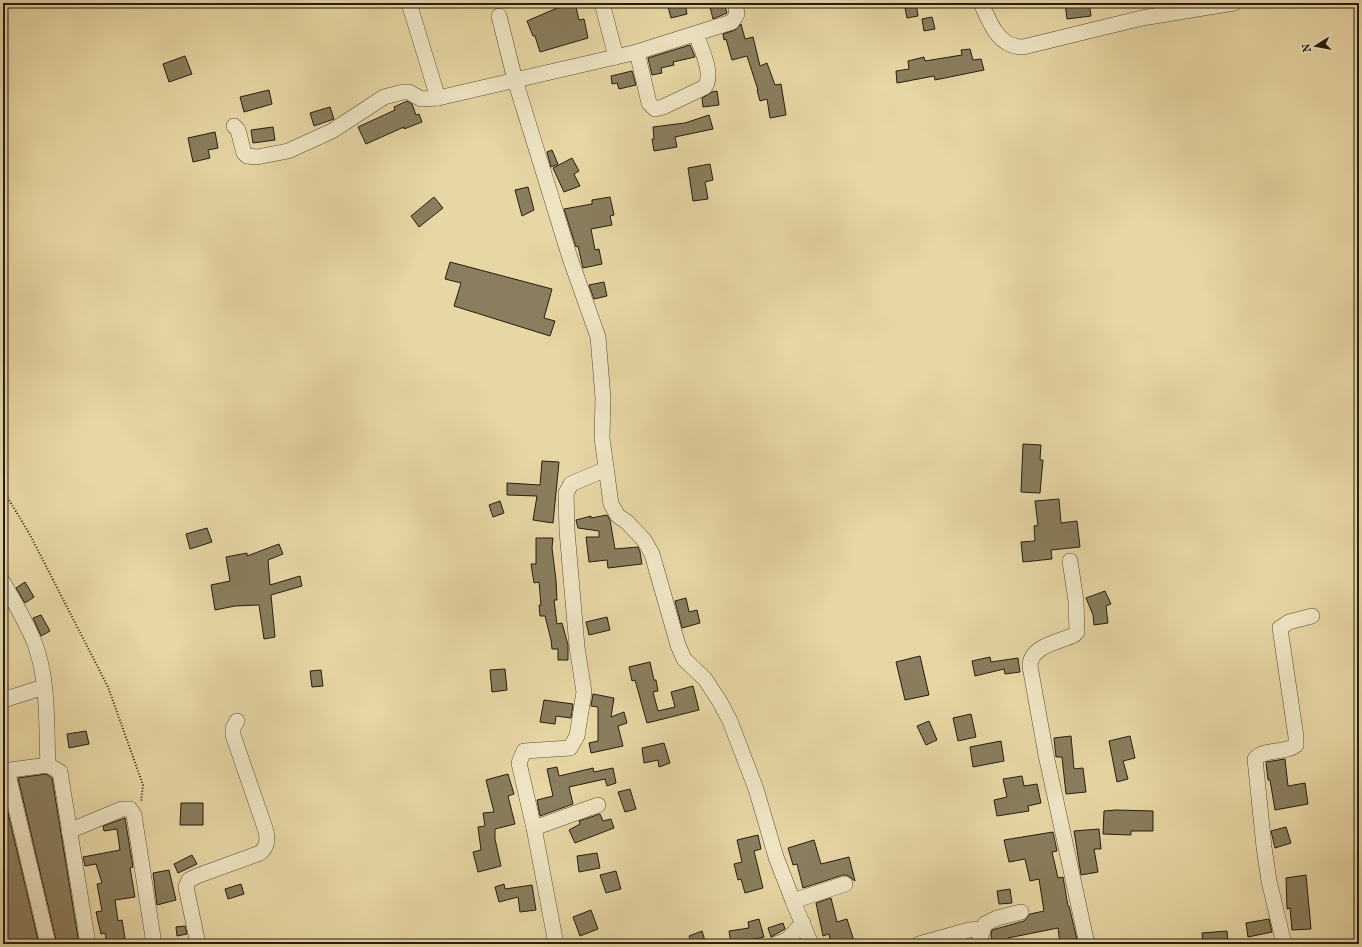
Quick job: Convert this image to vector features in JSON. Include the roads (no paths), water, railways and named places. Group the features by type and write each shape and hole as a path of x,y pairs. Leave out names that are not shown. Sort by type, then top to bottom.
{"street":[{"path":"409,3 438,98"},
{"path":"602,3 616,57"},
{"path":"234,126 238,130 244,153 247,156 257,157 288,151 332,131 384,97 409,92 421,99 438,98 637,52 732,22 736,14 735,3"},
{"path":"981,3 997,35 1012,47 1023,47 1142,18 1234,3"},
{"path":"499,16 515,80 570,258 598,337 603,398 602,438 611,504 618,516 627,522 644,540 652,554 676,638 684,659 705,679 730,721 756,789 776,857 792,901 812,944"},
{"path":"637,52 649,103 655,109 662,107 705,88 708,84 709,74 696,34"},
{"path":"556,944 534,828 519,763 524,751 529,749 570,748 577,736 584,692 577,647 567,530 566,493 571,484 606,469"},
{"path":"1070,561 1076,602 1077,632 1074,635 1039,650 1031,658 1030,666 1046,755 1087,944"},
{"path":"3,582 35,644 44,687 48,765"},
{"path":"1284,944 1269,881 1255,759 1259,755 1283,751 1296,745 1280,628 1289,622 1312,616"},
{"path":"3,700 44,687"},
{"path":"194,943 186,887 189,880 260,853 264,850 268,841 266,831 234,739 233,728 237,721"},
{"path":"48,944 5,770 48,765 60,772 88,944"},
{"path":"534,828 598,805"},
{"path":"69,831 122,809 130,809 134,815 154,944"},
{"path":"792,901 845,884"},
{"path":"919,944 969,930 981,937 985,924 997,918 1020,912"},
{"path":"776,944 787,940 803,923"}]}
